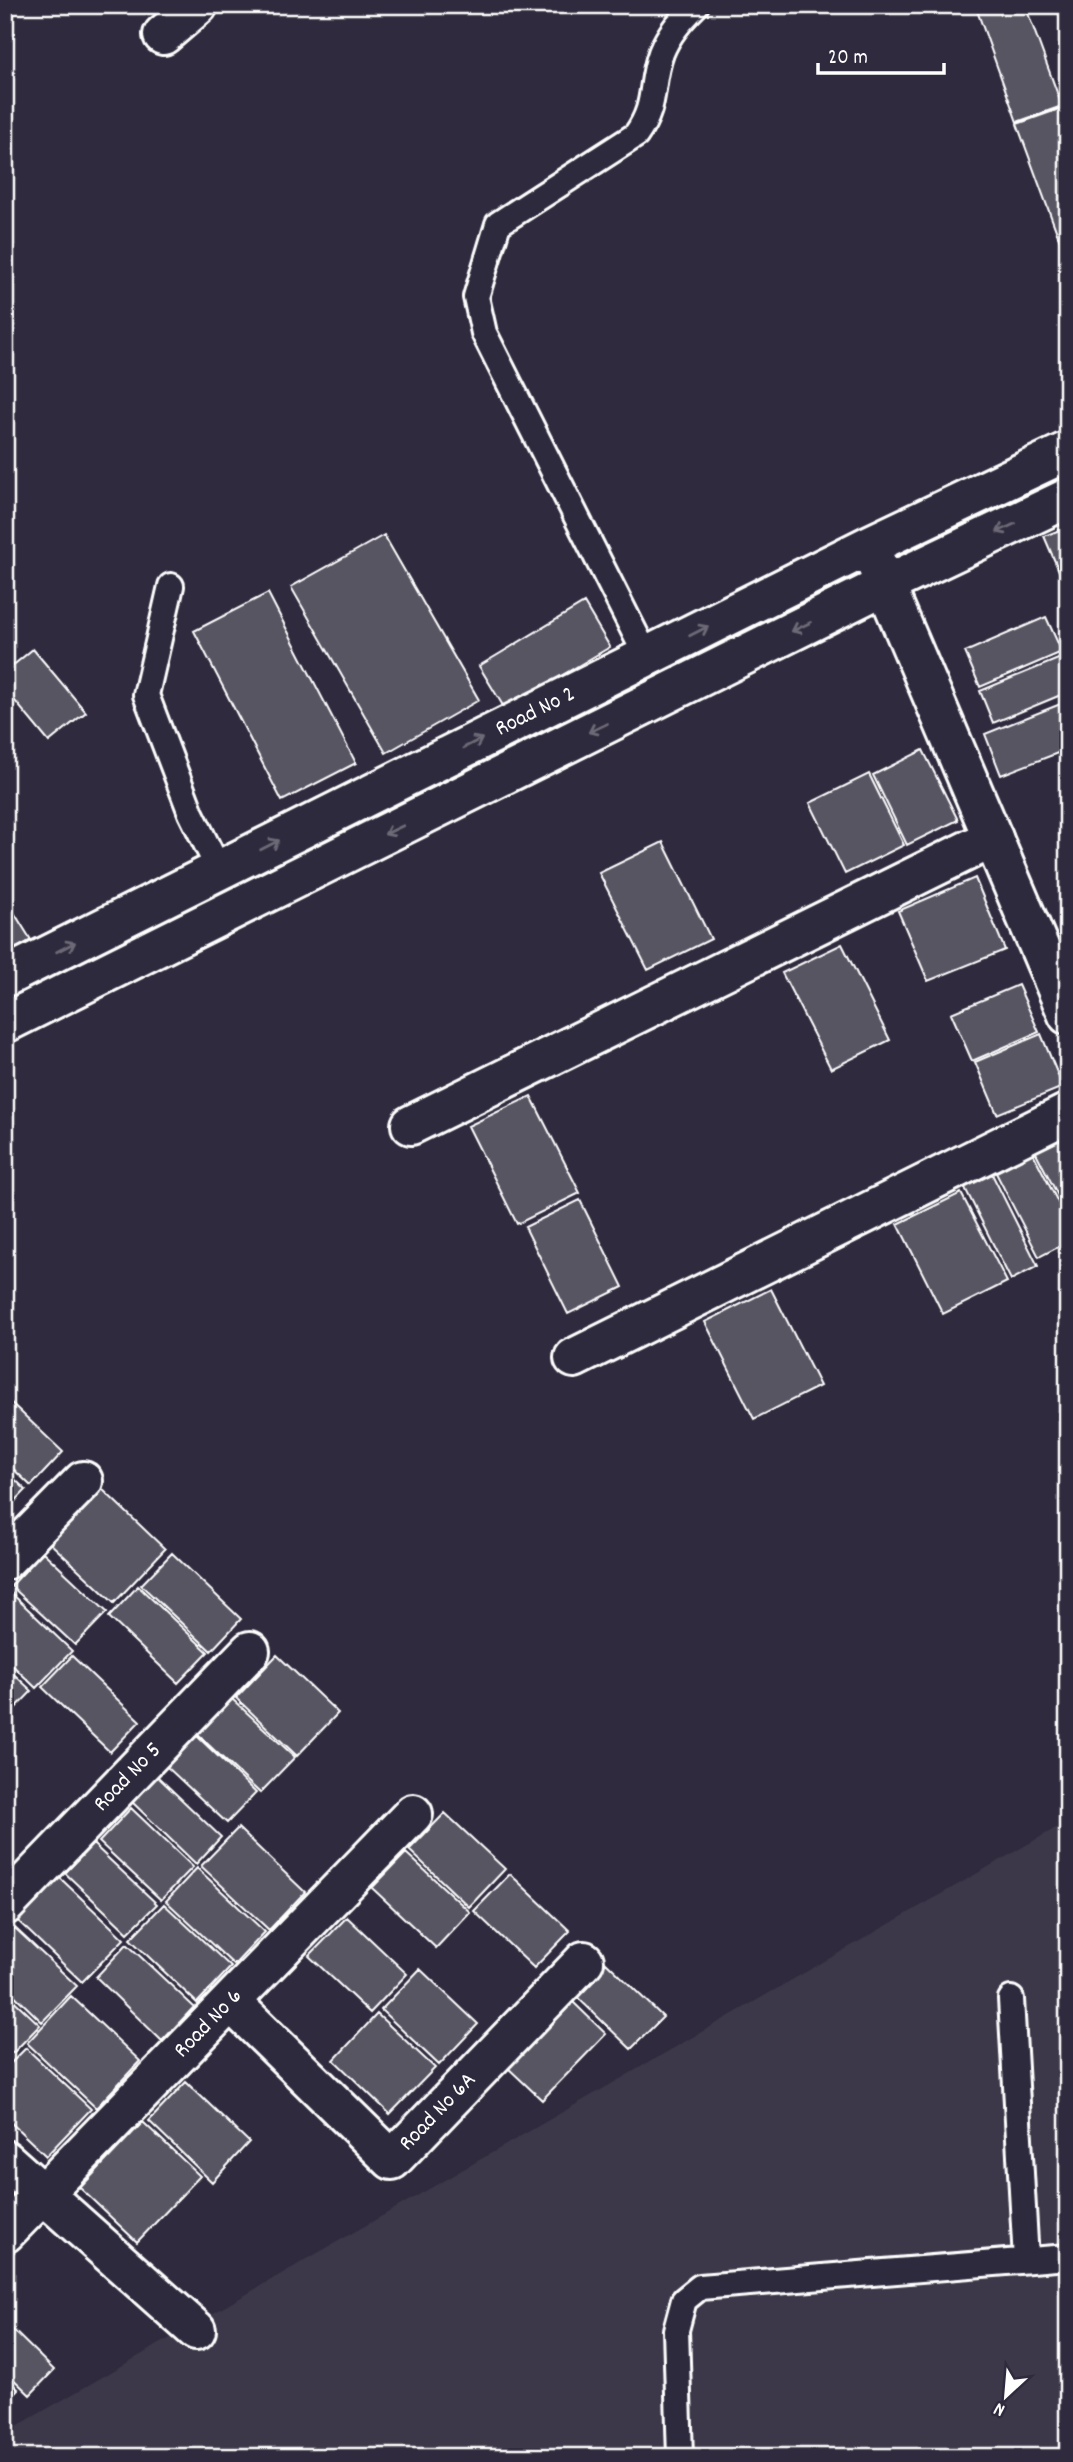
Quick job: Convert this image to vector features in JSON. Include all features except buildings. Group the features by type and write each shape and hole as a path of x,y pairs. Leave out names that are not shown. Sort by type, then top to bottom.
{"street":[{"path":"163,35 198,5"},
{"name":"Road No 2","path":"5,977 868,546 1068,451"},
{"path":"5,1023 885,585 1068,498"},
{"path":"868,546 1068,1015"},
{"path":"411,1125 993,838"},
{"path":"574,1358 1068,1113"},
{"path":"5,1559 83,1481"},
{"name":"Road No 5","path":"5,1905 250,1651"},
{"name":"Road No 6","path":"5,2233 413,1814"},
{"name":"Road No 6A","path":"230,2002 393,2160 584,1961"},
{"path":"5,2160 196,2330"}],"lane":[{"path":"647,657 484,333 476,297 498,224 636,135 649,116 661,55 674,27 696,5"},
{"path":"171,586 146,695 191,813 219,870"},
{"path":"1011,1999 1026,2260"},
{"path":"680,2457 676,2330 684,2300 700,2287 1068,2257"}],"shaded area":[{"path":"1068,1821 1068,2457 5,2457 5,2433"}]}
